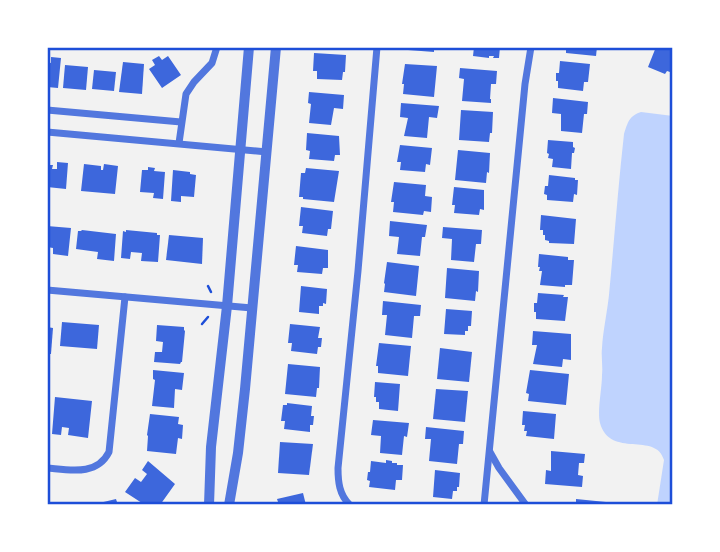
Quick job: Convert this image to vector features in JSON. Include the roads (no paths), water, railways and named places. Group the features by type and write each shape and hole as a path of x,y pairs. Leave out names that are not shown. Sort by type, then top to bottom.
{"street":[{"path":"179,144 186,94 212,63 218,47"},
{"path":"209,505 211,447 227,306 249,47"},
{"path":"229,505 238,453 253,308 276,47"},
{"path":"348,504 340,488 338,468 377,47"},
{"path":"484,505 525,84 531,47"},
{"path":"47,110 181,122"},
{"path":"47,132 267,152"},
{"path":"47,290 253,308"},
{"path":"47,468 80,470 96,467 106,458 110,446 125,297"},
{"path":"490,451 526,505"}],"water":[{"path":"641,112 673,116 673,505 657,505 664,460 659,452 652,447 613,440 605,434 599,418 603,342 624,134 629,120"}]}
